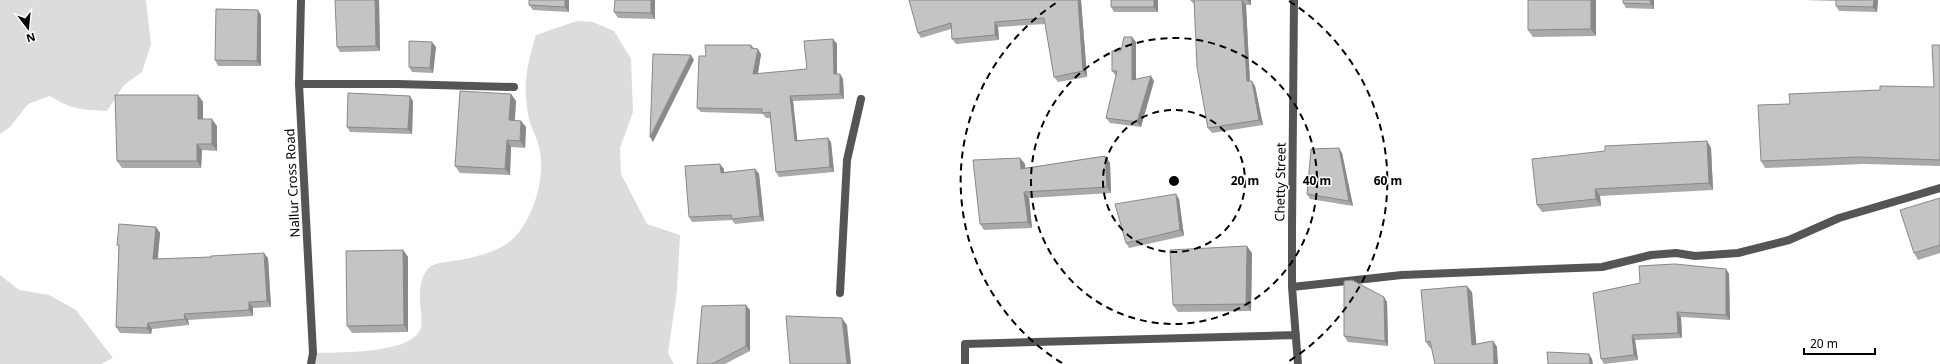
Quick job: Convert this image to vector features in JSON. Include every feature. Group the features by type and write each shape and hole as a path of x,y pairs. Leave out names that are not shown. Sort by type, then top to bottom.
{"street":[{"name":"Nallur Cross Road","path":"301,0 299,84 313,353 310,364"},
{"name":"Chetty Street","path":"1294,0 1292,287 1298,364"},
{"path":"299,84 397,84 514,87"},
{"path":"840,293 847,160 861,99"},
{"path":"1292,287 1402,275 1602,267 1651,255 1676,253 1695,256 1738,253 1789,240 1839,218 1940,188"},
{"path":"965,364 965,344 1296,335"}],"shaded area":[{"path":"0,0 146,0 151,44 142,72 124,85 107,111 77,108 64,104 50,96 28,104 10,127 0,134"},
{"path":"577,21 593,22 614,31 631,59 633,112 620,148 621,174 647,224 680,235 677,291 668,353 674,364 311,364 313,353 355,352 389,348 404,343 415,337 421,328 420,292 422,278 427,269 436,264 486,254 505,245 515,237 523,227 530,215 535,201 541,172 539,147 529,119 526,98 528,66 532,50 536,35"},
{"path":"0,275 19,290 49,295 76,310 113,358 101,364 0,364"}],"building":[{"path":"335,0 375,0 376,46 337,47"},
{"path":"529,0 565,0 565,7 529,5"},
{"path":"615,0 651,0 651,13 614,12"},
{"path":"909,0 1078,0 1083,71 1054,77 1044,18 995,22 995,35 952,39 951,23 918,33"},
{"path":"1111,0 1154,0 1154,7 1111,7"},
{"path":"1194,0 1242,0 1247,81 1252,81 1259,120 1208,128 1197,67"},
{"path":"1528,0 1591,0 1591,29 1528,30"},
{"path":"1623,0 1650,0 1651,4 1623,3"},
{"path":"1836,0 1874,0 1873,7 1836,6"},
{"path":"216,9 258,10 257,61 215,60"},
{"path":"1124,37 1132,37 1132,80 1151,76 1137,122 1106,118 1117,71 1112,71 1112,51 1121,51"},
{"path":"833,39 834,74 840,74 840,94 790,96 795,141 828,138 830,167 776,172 770,112 762,113 762,109 697,108 699,56 706,56 705,45 751,45 751,48 758,49 753,74 807,69 804,41"},
{"path":"409,41 432,42 430,68 409,67"},
{"path":"1932,45 1940,45 1940,160 1859,157 1761,161 1758,105 1790,104 1789,94 1880,90 1880,86 1934,87"},
{"path":"653,54 691,55 650,137"},
{"path":"460,91 511,94 509,120 521,121 520,141 507,140 505,169 455,166"},
{"path":"348,93 410,96 408,129 347,127"},
{"path":"115,95 198,95 198,119 212,119 212,144 197,144 197,161 117,161"},
{"path":"1707,141 1709,183 1595,189 1596,199 1537,205 1532,159 1605,151 1605,146"},
{"path":"1339,148 1349,201 1307,194 1311,149"},
{"path":"1105,156 1107,187 1024,192 1028,222 980,224 973,160 1020,158 1021,169"},
{"path":"720,164 721,173 755,169 760,216 732,219 731,215 689,217 685,166"},
{"path":"1176,194 1180,230 1126,243 1115,204"},
{"path":"1940,198 1940,245 1914,253 1900,210"},
{"path":"119,224 156,227 153,259 264,253 267,301 249,302 249,310 184,314 185,319 148,323 147,328 116,327 119,245 117,245"},
{"path":"1247,246 1246,304 1173,305 1170,250"},
{"path":"403,250 404,325 347,326 346,251"},
{"path":"1675,264 1726,269 1726,315 1677,312 1678,333 1632,335 1634,355 1601,359 1593,293 1640,283 1639,266"},
{"path":"1352,280 1384,297 1385,341 1344,336 1344,281"},
{"path":"1467,286 1472,345 1493,341 1494,364 1435,364 1430,341 1426,342 1421,290"},
{"path":"746,305 746,346 712,364 697,364 702,306"},
{"path":"786,316 842,318 847,364 790,364"},
{"path":"1547,352 1589,354 1590,364 1548,364"}]}
